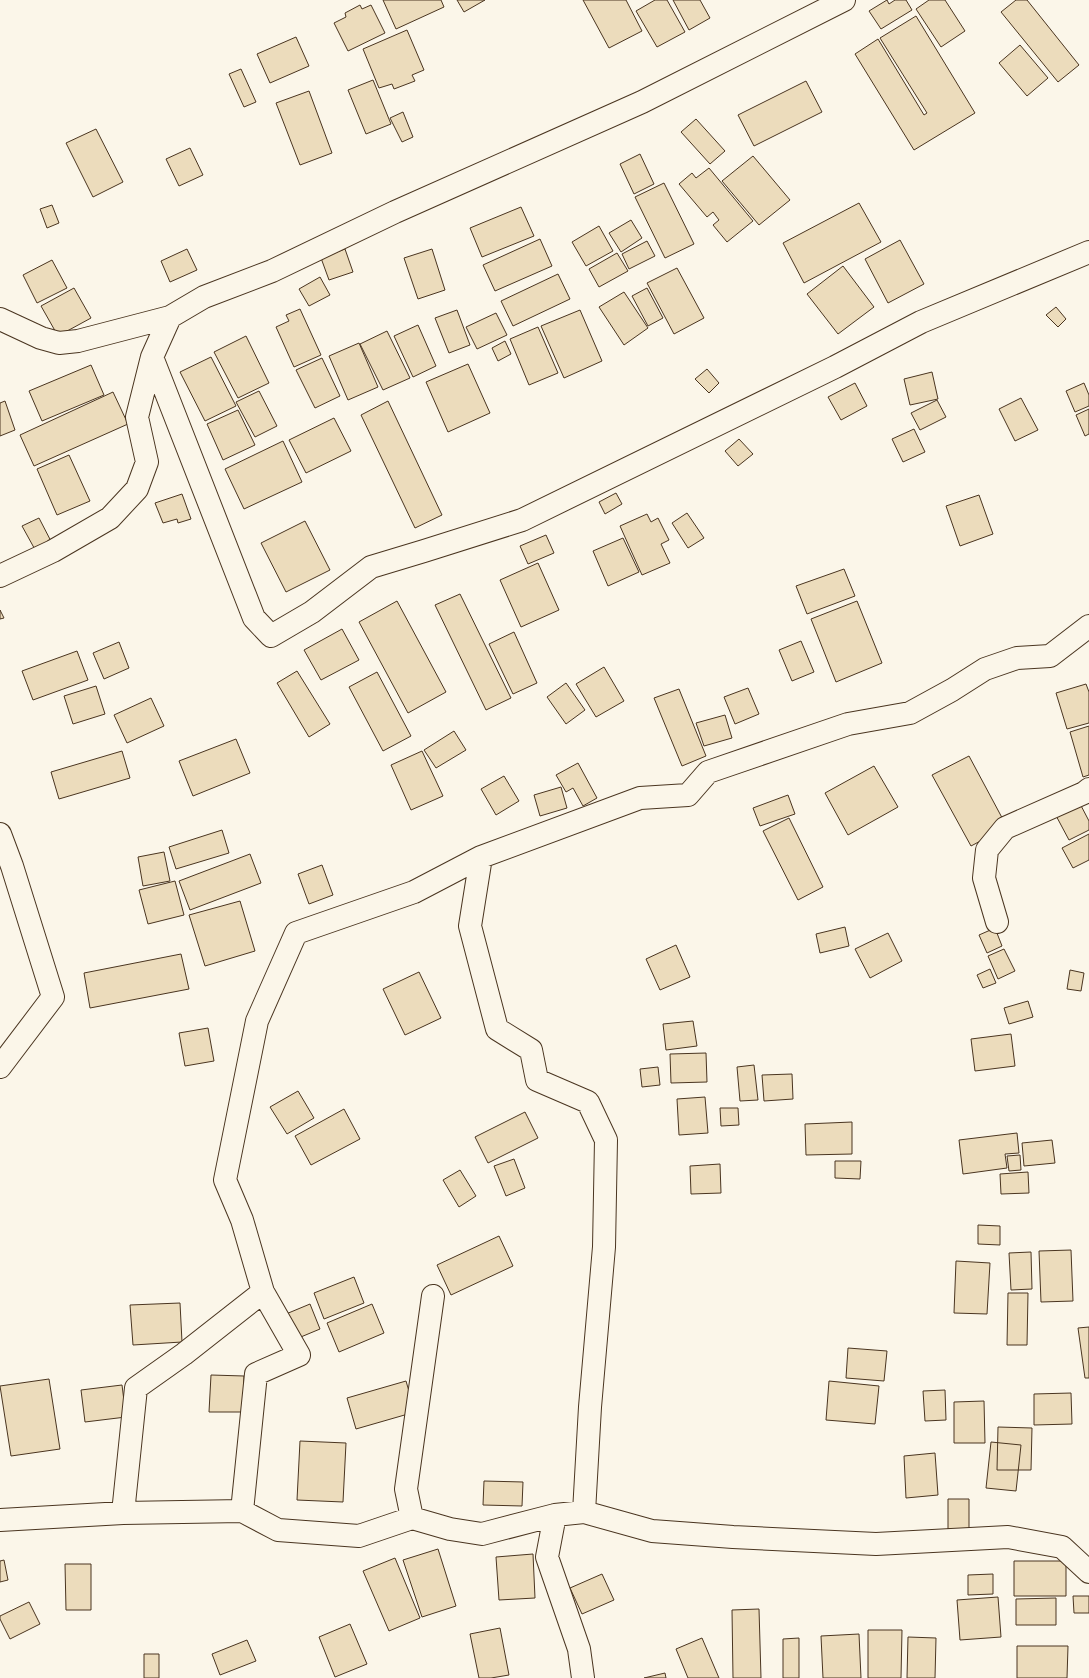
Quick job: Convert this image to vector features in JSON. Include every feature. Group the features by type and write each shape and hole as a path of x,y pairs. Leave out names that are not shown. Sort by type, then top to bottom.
{"street":[{"path":"0,319 41,338 59,343 78,341 170,317 204,297 272,271 395,212 642,102 844,0"},
{"path":"152,357 254,618 272,636 312,612 371,567 424,552 522,520 835,367 921,322 1089,252"},
{"path":"0,576 53,551 110,518 137,489 147,462 137,417 152,357 170,317"},
{"path":"242,1511 256,1374 299,1355 263,1292 242,1220 225,1180 257,1021 296,933 414,892 481,857 640,798 688,795 708,772 848,724 910,713 952,690 985,669 1017,658 1050,656 1089,626"},
{"path":"997,922 984,878 987,850 1005,828 1084,793 1089,789"},
{"path":"0,834 12,866 53,998 0,1067"},
{"path":"481,857 470,926 497,1029 531,1050 537,1080 588,1102 606,1140 604,1247 590,1407 584,1512"},
{"path":"123,1513 136,1388 184,1354 263,1292"},
{"path":"412,1518 406,1489 433,1296"},
{"path":"0,1520 123,1513 242,1511 278,1530 359,1536 412,1518 450,1530 482,1534 555,1516 584,1512 652,1531 733,1537 876,1544 1008,1536 1062,1547 1089,1572"},
{"path":"555,1516 547,1557 579,1648 583,1678"}],"building":[{"path":"383,0 441,0 444,7 396,29"},
{"path":"457,0 485,0 464,12"},
{"path":"583,0 626,0 642,31 609,48"},
{"path":"655,0 667,0 685,32 657,47 636,11"},
{"path":"673,0 700,0 710,18 689,30"},
{"path":"887,0 889,4 895,0 906,0 912,10 881,29 869,11"},
{"path":"929,0 945,0 965,31 941,47 916,9"},
{"path":"1016,0 1027,0 1079,65 1058,82 1001,12"},
{"path":"360,5 362,9 371,5 385,33 348,51 334,23 346,17 345,13"},
{"path":"916,16 975,113 914,150 855,54 878,39 924,115 927,113 880,38"},
{"path":"407,30 424,70 412,75 415,81 394,89 392,84 379,88 363,49"},
{"path":"296,37 309,66 270,83 257,54"},
{"path":"1020,45 1048,78 1027,96 999,63"},
{"path":"241,69 256,102 244,107 229,74"},
{"path":"373,80 391,124 366,134 348,90"},
{"path":"806,81 822,112 754,146 738,115"},
{"path":"309,91 332,153 300,165 276,103"},
{"path":"403,112 413,137 402,142 390,118"},
{"path":"696,119 725,151 710,164 681,132"},
{"path":"96,129 123,182 93,197 66,143"},
{"path":"190,148 203,175 179,186 166,159"},
{"path":"640,154 654,184 634,194 620,164"},
{"path":"753,156 790,200 759,225 722,181"},
{"path":"709,168 753,221 727,242 713,225 719,220 713,212 707,217 679,184 692,173 696,178"},
{"path":"664,183 694,244 665,258 635,197"},
{"path":"859,203 881,242 804,283 783,243"},
{"path":"52,205 59,223 47,228 40,209"},
{"path":"521,207 534,236 482,257 470,228"},
{"path":"631,220 642,238 621,252 609,233"},
{"path":"599,226 613,251 586,266 572,242"},
{"path":"540,239 552,266 495,291 483,265"},
{"path":"900,240 924,284 888,303 865,259"},
{"path":"647,241 655,256 629,269 622,254"},
{"path":"187,249 197,270 170,282 161,261"},
{"path":"345,249 353,272 329,280 321,258"},
{"path":"432,249 445,290 418,299 404,258"},
{"path":"617,253 628,271 599,287 589,269"},
{"path":"52,260 67,288 37,303 23,275"},
{"path":"843,266 874,307 838,334 807,294"},
{"path":"677,268 704,318 674,334 647,283"},
{"path":"558,274 570,299 513,326 501,301"},
{"path":"320,277 330,295 309,306 299,289"},
{"path":"74,288 91,318 58,336 41,306"},
{"path":"647,288 663,318 648,326 632,296"},
{"path":"624,292 648,328 624,345 599,307"},
{"path":"1056,307 1066,319 1058,327 1046,315"},
{"path":"300,309 321,355 294,367 276,327 289,321 286,315"},
{"path":"457,310 470,345 449,353 435,318"},
{"path":"580,310 602,361 564,378 541,326"},
{"path":"496,313 507,335 477,349 466,327"},
{"path":"418,325 436,366 413,377 394,336"},
{"path":"538,327 558,373 529,385 510,339"},
{"path":"387,331 410,378 383,390 360,344"},
{"path":"246,336 269,383 238,398 214,352"},
{"path":"505,341 511,354 498,361 492,348"},
{"path":"359,343 378,387 348,400 329,356"},
{"path":"211,357 236,406 205,421 180,372"},
{"path":"322,358 340,396 315,408 296,370"},
{"path":"468,364 490,413 448,432 426,382"},
{"path":"91,365 104,395 42,421 29,391"},
{"path":"707,369 719,383 709,393 695,379"},
{"path":"932,372 938,399 910,405 904,379"},
{"path":"855,383 867,406 841,420 828,397"},
{"path":"1084,383 1089,395 1089,406 1075,412 1066,391"},
{"path":"259,391 277,426 255,437 236,402"},
{"path":"113,392 128,424 34,466 20,435"},
{"path":"1021,398 1038,430 1015,441 999,409"},
{"path":"937,400 946,417 920,430 911,413"},
{"path":"5,401 15,430 0,436 0,403"},
{"path":"388,401 442,515 415,528 361,415"},
{"path":"1089,409 1089,434 1085,436 1076,415"},
{"path":"238,410 255,445 223,460 207,424"},
{"path":"334,418 351,451 306,473 289,440"},
{"path":"914,429 925,452 903,462 892,439"},
{"path":"739,439 753,454 738,466 725,451"},
{"path":"283,441 302,482 244,509 225,469"},
{"path":"69,455 90,501 57,515 37,469"},
{"path":"616,493 622,504 605,514 599,502"},
{"path":"182,494 191,519 178,523 177,519 163,523 155,503"},
{"path":"979,495 993,534 960,546 946,506"},
{"path":"687,513 704,538 688,548 672,523"},
{"path":"647,514 651,522 658,518 669,540 661,544 670,563 642,575 620,526"},
{"path":"39,518 54,547 38,555 22,526"},
{"path":"305,521 330,570 286,592 261,543"},
{"path":"546,535 554,553 528,564 520,546"},
{"path":"623,538 639,572 608,586 593,551"},
{"path":"538,563 559,610 521,627 500,580"},
{"path":"844,569 855,596 807,614 796,586"},
{"path":"460,594 511,698 486,710 435,605"},
{"path":"397,601 446,692 408,713 359,622"},
{"path":"857,601 882,663 836,682 811,619"},
{"path":"0,610 4,618 0,619"},
{"path":"342,629 359,660 321,680 304,650"},
{"path":"514,632 537,683 513,694 489,644"},
{"path":"801,641 814,672 792,681 779,650"},
{"path":"119,642 129,668 104,679 93,653"},
{"path":"77,651 88,680 33,700 22,671"},
{"path":"604,667 624,701 596,717 576,684"},
{"path":"297,671 330,724 309,737 277,683"},
{"path":"377,672 411,736 383,751 349,687"},
{"path":"566,683 585,710 566,724 547,697"},
{"path":"1086,684 1089,692 1089,723 1067,729 1056,693"},
{"path":"96,686 105,714 73,724 64,696"},
{"path":"748,688 759,714 735,724 724,697"},
{"path":"679,689 706,756 682,766 654,698"},
{"path":"151,698 164,726 127,743 114,715"},
{"path":"725,715 732,738 704,746 696,723"},
{"path":"1089,726 1089,775 1083,777 1070,732"},
{"path":"454,731 466,750 436,768 424,750"},
{"path":"236,739 250,773 193,796 179,761"},
{"path":"122,751 130,778 59,799 51,772"},
{"path":"422,751 443,796 411,810 391,765"},
{"path":"969,756 1007,827 971,846 932,775"},
{"path":"578,763 597,798 583,806 573,788 566,792 556,775"},
{"path":"874,766 898,807 848,835 825,793"},
{"path":"504,776 519,801 496,815 481,789"},
{"path":"561,787 567,808 540,816 534,795"},
{"path":"788,795 795,814 760,826 753,808"},
{"path":"1077,798 1089,821 1089,830 1069,840 1053,810"},
{"path":"789,818 823,887 798,900 763,831"},
{"path":"222,830 229,853 176,869 169,847"},
{"path":"1089,834 1089,860 1073,868 1062,848"},
{"path":"164,852 170,881 143,886 138,857"},
{"path":"250,854 261,883 190,910 179,881"},
{"path":"322,865 333,895 309,904 298,874"},
{"path":"175,881 184,915 148,924 139,890"},
{"path":"240,901 255,951 205,966 189,915"},
{"path":"845,927 849,946 820,953 816,934"},
{"path":"995,928 1002,946 987,953 979,935"},
{"path":"888,933 902,961 870,978 855,949"},
{"path":"676,945 690,977 660,990 646,959"},
{"path":"1004,949 1015,971 998,979 988,956"},
{"path":"181,954 189,989 90,1008 84,973"},
{"path":"990,969 996,983 983,988 977,975"},
{"path":"1070,970 1084,973 1081,991 1067,989"},
{"path":"419,972 441,1018 405,1035 383,989"},
{"path":"1028,1001 1033,1017 1009,1024 1004,1008"},
{"path":"693,1021 697,1046 666,1050 663,1024"},
{"path":"208,1028 214,1061 185,1066 179,1033"},
{"path":"1011,1034 1015,1066 975,1071 971,1039"},
{"path":"706,1053 707,1082 671,1083 670,1054"},
{"path":"754,1065 758,1100 740,1101 737,1067"},
{"path":"658,1067 660,1085 642,1087 640,1069"},
{"path":"792,1074 793,1099 764,1101 762,1075"},
{"path":"298,1091 314,1118 287,1134 270,1107"},
{"path":"705,1097 708,1133 679,1135 677,1099"},
{"path":"720,1108 738,1108 739,1125 721,1126"},
{"path":"344,1109 360,1139 311,1165 295,1136"},
{"path":"525,1112 538,1138 488,1163 475,1137"},
{"path":"852,1122 852,1154 806,1155 805,1124"},
{"path":"1017,1133 1019,1153 1005,1154 1007,1168 963,1174 959,1140"},
{"path":"1052,1140 1055,1163 1024,1166 1022,1143"},
{"path":"1020,1155 1021,1170 1009,1171 1007,1156"},
{"path":"514,1159 525,1188 506,1196 494,1166"},
{"path":"835,1161 861,1161 860,1179 835,1178"},
{"path":"720,1164 721,1193 691,1194 690,1166"},
{"path":"460,1170 476,1196 459,1207 443,1180"},
{"path":"1028,1172 1029,1193 1001,1194 1000,1174"},
{"path":"978,1225 1000,1226 1000,1245 978,1244"},
{"path":"499,1236 513,1266 451,1295 437,1265"},
{"path":"1071,1250 1073,1301 1041,1302 1039,1251"},
{"path":"1031,1252 1032,1289 1011,1290 1009,1253"},
{"path":"956,1261 990,1263 987,1314 954,1313"},
{"path":"354,1277 364,1303 324,1319 314,1293"},
{"path":"1008,1293 1028,1293 1027,1345 1007,1345"},
{"path":"180,1303 182,1342 133,1345 130,1305"},
{"path":"310,1304 320,1329 296,1339 286,1314"},
{"path":"372,1304 384,1333 339,1352 327,1323"},
{"path":"1089,1327 1089,1378 1085,1378 1078,1328"},
{"path":"848,1348 887,1351 884,1381 846,1378"},
{"path":"211,1375 244,1376 243,1412 209,1412"},
{"path":"49,1379 60,1449 11,1456 0,1386"},
{"path":"406,1381 415,1412 356,1429 347,1398"},
{"path":"829,1381 879,1386 875,1424 826,1420"},
{"path":"122,1385 126,1417 85,1422 81,1390"},
{"path":"945,1390 946,1420 925,1421 923,1391"},
{"path":"1071,1393 1072,1424 1034,1425 1034,1394"},
{"path":"984,1401 985,1443 954,1443 954,1402"},
{"path":"998,1427 1032,1428 1031,1470 997,1470"},
{"path":"300,1441 346,1443 343,1502 297,1500"},
{"path":"991,1442 1021,1445 1016,1491 986,1488"},
{"path":"935,1453 938,1495 906,1498 904,1456"},
{"path":"484,1481 523,1482 522,1506 483,1505"},
{"path":"948,1499 969,1499 969,1529 948,1529"},
{"path":"438,1549 456,1606 422,1617 403,1560"},
{"path":"533,1554 535,1598 499,1600 496,1557"},
{"path":"395,1558 420,1618 389,1631 363,1571"},
{"path":"4,1560 8,1580 0,1582 0,1561"},
{"path":"1014,1561 1066,1561 1066,1596 1014,1596"},
{"path":"65,1564 91,1564 91,1610 66,1610"},
{"path":"602,1574 614,1600 582,1614 570,1588"},
{"path":"993,1574 993,1594 968,1595 968,1575"},
{"path":"1073,1596 1089,1596 1089,1613 1074,1613"},
{"path":"998,1597 1001,1637 960,1640 957,1600"},
{"path":"1056,1598 1056,1625 1016,1625 1016,1599"},
{"path":"29,1602 40,1624 10,1639 0,1616"},
{"path":"759,1609 761,1678 733,1678 732,1610"},
{"path":"350,1624 367,1664 335,1677 319,1637"},
{"path":"500,1628 509,1675 479,1678 470,1634"},
{"path":"868,1630 902,1630 901,1678 868,1678"},
{"path":"859,1634 861,1678 823,1678 821,1636"},
{"path":"908,1637 936,1638 935,1678 907,1678"},
{"path":"702,1638 719,1678 688,1678 676,1649"},
{"path":"799,1638 799,1678 783,1678 783,1639"},
{"path":"247,1640 256,1661 220,1675 212,1654"},
{"path":"1017,1646 1068,1646 1067,1678 1017,1678"},
{"path":"144,1654 159,1654 159,1678 144,1678"},
{"path":"665,1673 666,1678 644,1678"}]}
